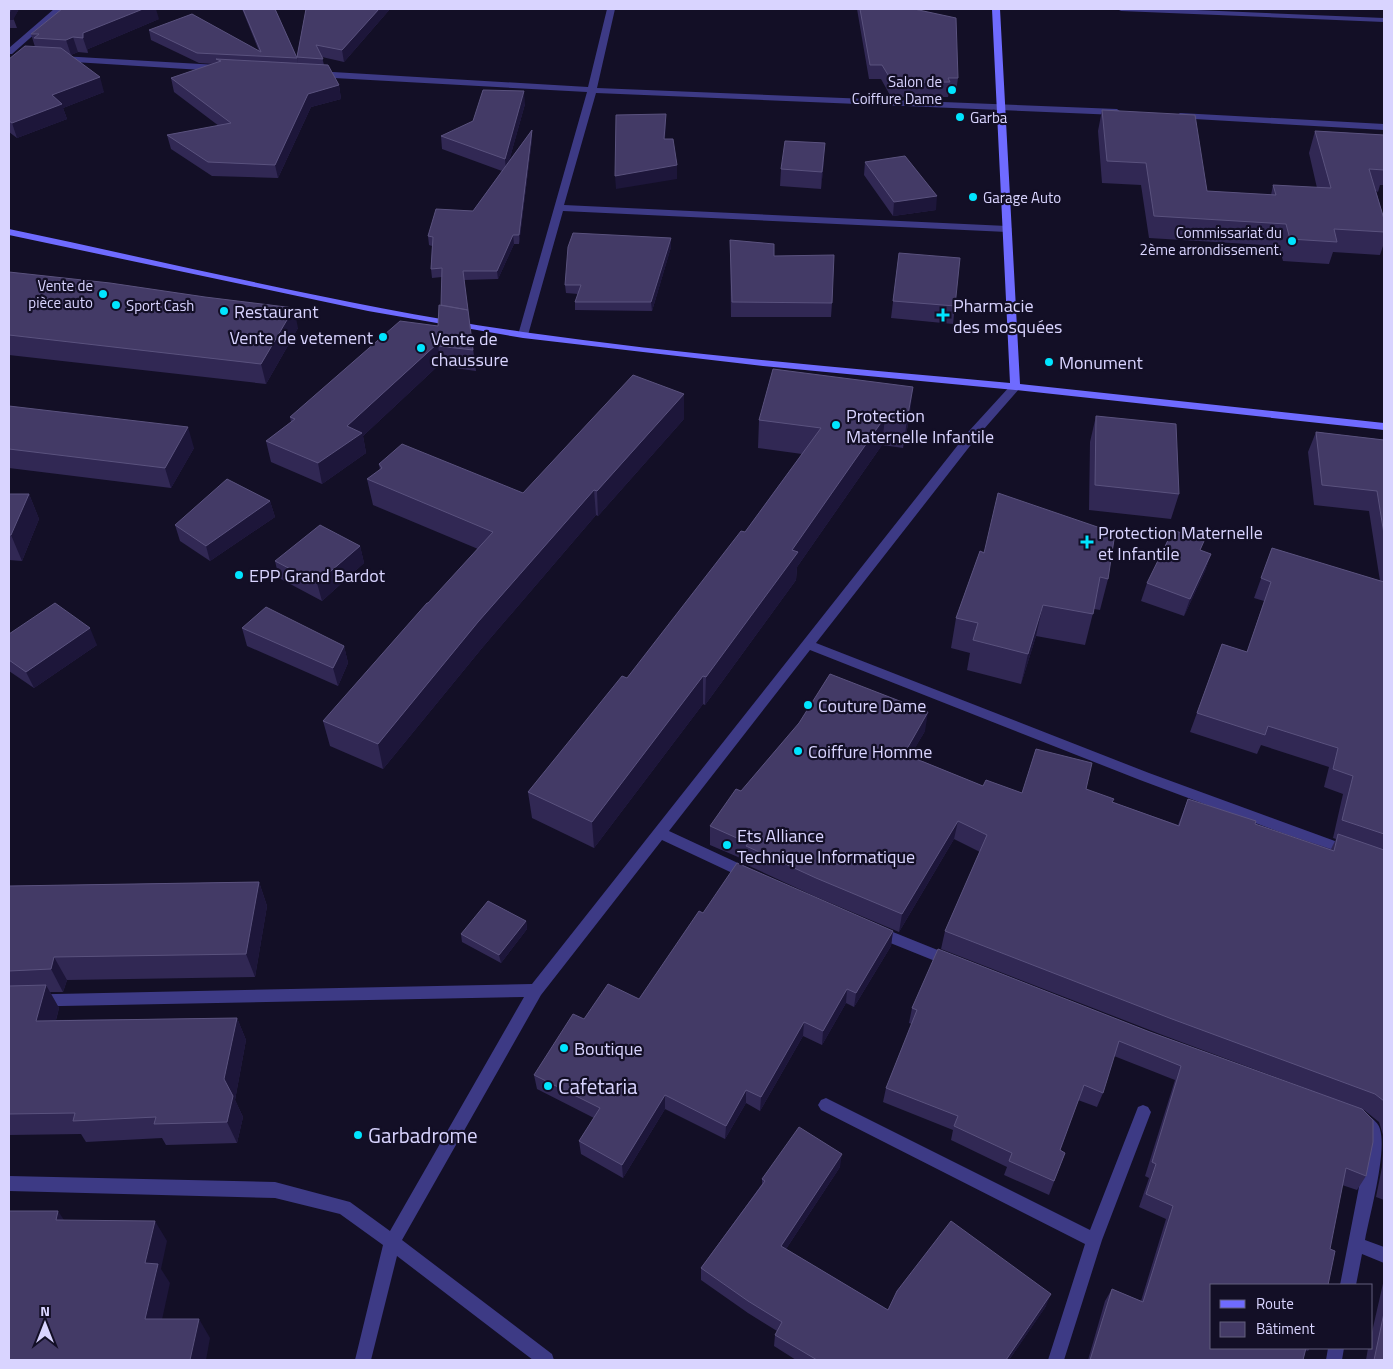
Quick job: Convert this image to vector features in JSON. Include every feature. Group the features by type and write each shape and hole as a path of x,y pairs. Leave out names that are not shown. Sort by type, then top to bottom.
{"street":[{"path":"9,52 59,9"},
{"path":"523,335 592,90 611,9"},
{"path":"363,1360 392,1242 536,990 973,434 1016,387 996,9"},
{"path":"1121,9 1384,20"},
{"path":"9,56 19,56"},
{"path":"48,58 226,68"},
{"path":"305,73 592,90 1000,106 1128,113"},
{"path":"1168,115 1384,127"},
{"path":"560,208 1007,229"},
{"path":"9,232 368,308 523,335 1384,427"},
{"path":"807,644 1065,748 1243,815 1365,858"},
{"path":"660,833 765,882"},
{"path":"868,927 963,966"},
{"path":"9,1001 536,990"},
{"path":"826,1105 1094,1240"},
{"path":"1056,1360 1094,1240 1143,1112"},
{"path":"1348,1284 1374,1139 1373,1130 1369,1124 1349,1114"},
{"path":"9,1184 78,1184 275,1190 344,1207 546,1360"},
{"path":"1356,1244 1384,1256"}],"building":[{"path":"62,9 143,9 83,33 83,38 73,37 66,40 34,38 39,34 31,34"},
{"path":"243,9 275,9 297,58 197,53 149,30 192,14 261,52"},
{"path":"306,9 379,9 342,50 316,45 323,59 297,57"},
{"path":"860,9 914,9 956,18 958,78 948,78 950,82 893,83 882,65 870,65"},
{"path":"25,46 61,48 100,77 52,95 62,104 12,123 9,121 9,59"},
{"path":"216,59 328,65 339,85 308,94 275,165 208,162 167,135 231,123 171,78 221,61"},
{"path":"483,90 524,91 505,159 441,136 473,121"},
{"path":"1102,110 1195,115 1207,191 1276,195 1273,185 1331,188 1315,131 1384,135 1384,170 1369,169 1384,219 1384,232 1334,229 1337,242 1290,239 1286,224 1154,216 1146,163 1107,161"},
{"path":"666,114 664,139 673,139 677,165 615,176 616,115"},
{"path":"532,130 519,235 513,235 497,271 463,271 468,310 441,305 442,268 431,269 433,237 428,236 436,209 473,211"},
{"path":"785,141 825,143 822,172 781,169"},
{"path":"905,156 937,196 894,202 865,162"},
{"path":"573,233 671,238 651,302 575,302 581,285 565,285 568,247"},
{"path":"730,240 774,244 774,256 834,255 832,303 732,302"},
{"path":"899,253 960,258 955,306 893,301"},
{"path":"9,272 110,283 294,308 261,364 9,335"},
{"path":"439,305 468,310 473,350 438,346 438,343 347,426 362,433 318,463 266,441 295,419 290,417 400,321 438,326"},
{"path":"773,369 913,387 907,420 885,417 792,550 798,552 706,677 703,676 592,822 528,792 622,676 627,678 741,531 745,532 821,428 759,420"},
{"path":"633,375 684,394 597,491 594,490 478,622 378,744 323,721 427,603 493,532 367,479 382,468 379,464 402,444 523,493"},
{"path":"9,406 188,427 165,468 9,449"},
{"path":"1096,416 1176,424 1179,494 1095,485"},
{"path":"1316,432 1384,440 1384,534 1377,491 1322,485"},
{"path":"227,479 270,501 206,546 175,525"},
{"path":"998,493 1115,533 1108,579 1100,577 1093,614 1043,605 1028,654 973,640 978,623 956,618 980,551 984,553"},
{"path":"9,494 29,494 11,535 9,535"},
{"path":"320,525 360,546 317,583 275,561"},
{"path":"1173,530 1204,541 1200,550 1211,554 1190,599 1147,583"},
{"path":"1272,548 1384,582 1384,834 1342,820 1353,776 1333,769 1338,748 1268,726 1265,735 1197,713 1222,644 1247,652 1271,582 1261,578"},
{"path":"55,603 90,628 26,672 9,660 9,634"},
{"path":"266,607 344,646 333,668 242,628"},
{"path":"830,674 928,712 904,754 983,786 986,780 1022,793 1036,749 1092,763 1086,789 1114,799 1112,802 1179,826 1188,799 1256,821 1255,824 1334,851 1338,834 1384,850 1384,1101 1375,1094 1172,1019 945,931 987,835 958,821 902,914 746,846 748,843 710,826 736,789 741,791 799,723"},
{"path":"737,863 893,931 856,993 847,989 823,1031 804,1022 761,1097 746,1090 726,1126 665,1095 622,1165 579,1141 600,1108 534,1075 573,1014 584,1019 608,984 639,999 699,911 703,913"},
{"path":"259,882 246,954 54,957 51,969 9,971 9,886"},
{"path":"488,901 526,921 499,955 461,934"},
{"path":"938,949 1150,1032 1362,1109 1373,1120 1373,1142 1366,1176 1346,1168 1330,1249 1335,1251 1328,1284 1210,1284 1210,1349 1306,1349 1303,1360 1090,1360 1112,1289 1143,1302 1173,1206 1146,1194 1156,1164 1152,1162 1181,1066 1119,1041 1103,1093 1084,1085 1060,1150 1065,1153 1054,1181 1009,1161 1012,1153 954,1126 958,1116 886,1088 917,1010 912,1008"},
{"path":"46,985 36,1021 237,1018 224,1079 233,1096 227,1122 154,1124 156,1117 73,1121 75,1113 9,1114 9,986"},
{"path":"799,1127 842,1154 781,1246 888,1310 897,1291 951,1221 1051,1294 1006,1360 817,1360 775,1335 782,1322 701,1268 765,1181 762,1179"},
{"path":"9,1211 58,1211 56,1220 155,1221 145,1263 158,1264 145,1319 199,1319 190,1360 9,1360"},
{"path":"1384,1313 1384,1360 1374,1360"}],"place":[{"name":"Salon de Coiffure Dame","path":"952,90"},
{"name":"Garba","path":"960,117"},
{"name":"Garage Auto","path":"973,197"},
{"name":"Commissariat du 2ème arrondissement.","path":"1292,241"},
{"name":"Vente de pièce auto","path":"103,294"},
{"name":"Sport Cash","path":"116,305"},
{"name":"Restaurant","path":"224,311"},
{"name":"Pharmacie des mosquées","path":"943,315"},
{"name":"Vente de vetement","path":"383,337"},
{"name":"Vente de chaussure","path":"421,348"},
{"name":"Monument","path":"1049,362"},
{"name":"Protection Maternelle Infantile","path":"836,425"},
{"name":"Protection Maternelle et Infantile","path":"1087,542"},
{"name":"EPP Grand Bardot","path":"239,575"},
{"name":"Couture Dame","path":"808,705"},
{"name":"Coiffure Homme","path":"798,751"},
{"name":"Ets Alliance Technique Informatique","path":"727,845"},
{"name":"Boutique","path":"564,1048"},
{"name":"Cafetaria","path":"548,1086"},
{"name":"Garbadrome","path":"358,1135"}]}
